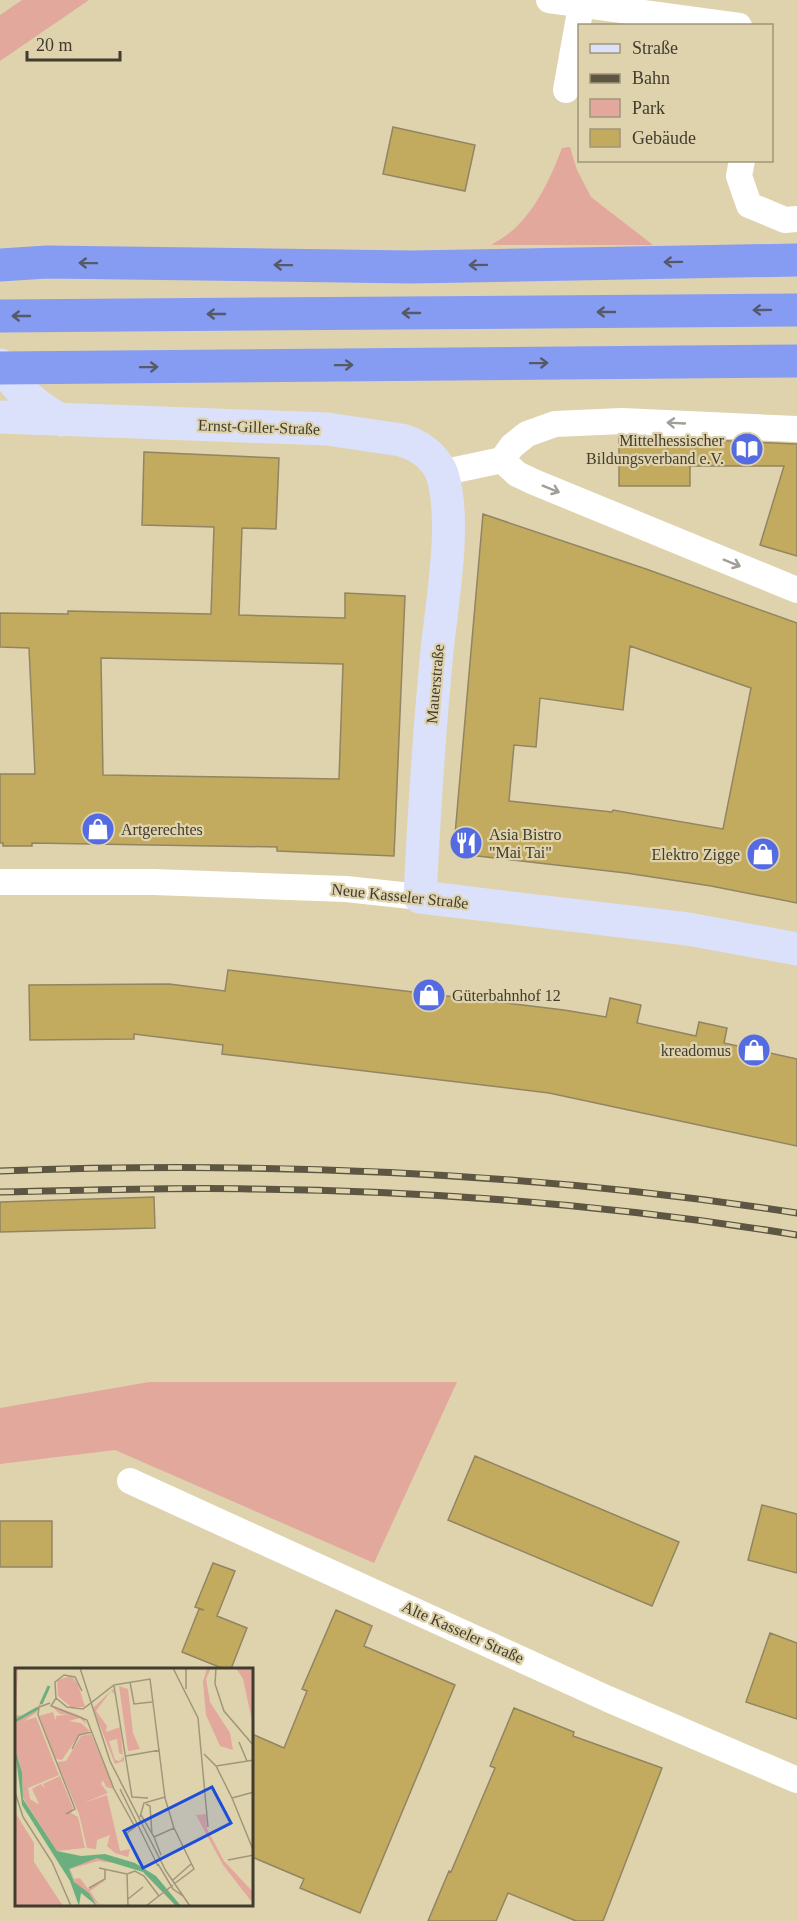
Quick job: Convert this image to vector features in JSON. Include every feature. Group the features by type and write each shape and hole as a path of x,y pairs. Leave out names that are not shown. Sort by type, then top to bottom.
{"highway":[{"path":"0,265 47,262 411,267 797,260"},
{"path":"0,316 797,310"},
{"path":"760,360 797,369"},
{"path":"0,367 797,360"}],"main road":[{"path":"0,367 40,409 61,420"},
{"name":"Ernst-Giller-Straße","path":"0,417 327,429 387,437 413,444 425,451 441,472"},
{"name":"Mauerstraße","path":"420,897 437,653 448,534 448,508 441,472"},
{"name":"Neue Kasseler Straße","path":"420,897 688,929 797,949"}],"street":[{"path":"549,0 723,24"},
{"path":"566,90 581,6"},
{"path":"741,162 739,176 748,205 785,220 797,219"},
{"path":"441,472 502,460 512,446 527,434 555,424 622,421 797,429"},
{"path":"502,460 517,474 534,482 797,590"},
{"name":"Neue Kasseler Straße","path":"0,882 154,882 363,890 420,897"},
{"name":"Alte Kasseler Straße","path":"130,1481 608,1699 797,1780"}],"green space":[{"path":"22,0 89,0 0,61 0,15"},
{"path":"570,147 577,170 591,197 653,245 491,245 512,231 530,212 548,181 562,148"},
{"path":"149,1382 457,1382 374,1563 115,1450 0,1464 0,1408"}],"building":[{"path":"393,127 475,145 465,191 383,174"},
{"path":"619,436 797,444 797,556 760,545 784,466 690,466 690,486 619,486"},
{"path":"144,452 279,458 276,529 242,528 239,615 345,618 345,593 405,596 394,856 277,851 277,847 32,843 32,846 3,846 3,843 0,843 0,774 35,774 29,648 0,647 0,613 68,614 68,611 211,614 214,527 142,525","holes":["101,658 343,664 339,779 103,775"]},
{"path":"483,514 797,623 797,903 711,886 626,873 460,854 454,846","holes":["630,646 751,688 723,829 613,810 612,812 509,801 514,745 536,747 540,698 623,710"]},
{"path":"228,970 606,1017 610,998 641,1005 637,1023 696,1036 699,1022 727,1028 724,1043 797,1059 797,1146 549,1093 222,1054 223,1045 134,1034 134,1039 30,1040 29,985 169,984 225,991"},
{"path":"154,1197 155,1228 0,1232 0,1202"},
{"path":"475,1456 679,1542 652,1606 448,1520"},
{"path":"762,1505 797,1514 797,1573 748,1560"},
{"path":"0,1521 52,1521 52,1567 0,1567"},
{"path":"213,1563 235,1571 217,1616 247,1628 231,1668 222,1668 182,1652 199,1609 204,1610 195,1607"},
{"path":"336,1610 372,1626 364,1646 455,1685 360,1913 300,1888 304,1879 254,1858 254,1735 284,1748 307,1691 302,1689"},
{"path":"770,1633 797,1643 797,1719 746,1702"},
{"path":"514,1708 574,1732 573,1736 662,1768 603,1921 576,1921 508,1893 496,1921 428,1921 495,1768 490,1766"}],"railway":[{"path":"0,1171 200,1168 400,1173 599,1188 797,1213"},
{"path":"0,1192 219,1189 387,1193 524,1201 593,1208 661,1215 797,1235"}],"place":[{"name":"Mittelhessischer Bildungsverband e.V.","path":"747,449"},
{"name":"Artgerechtes","path":"98,829"},
{"name":"Asia Bistro \"Mai Tai\"","path":"466,843"},
{"name":"Elektro Zigge","path":"763,854"},
{"name":"Güterbahnhof 12","path":"429,995"},
{"name":"kreadomus","path":"754,1050"}]}
